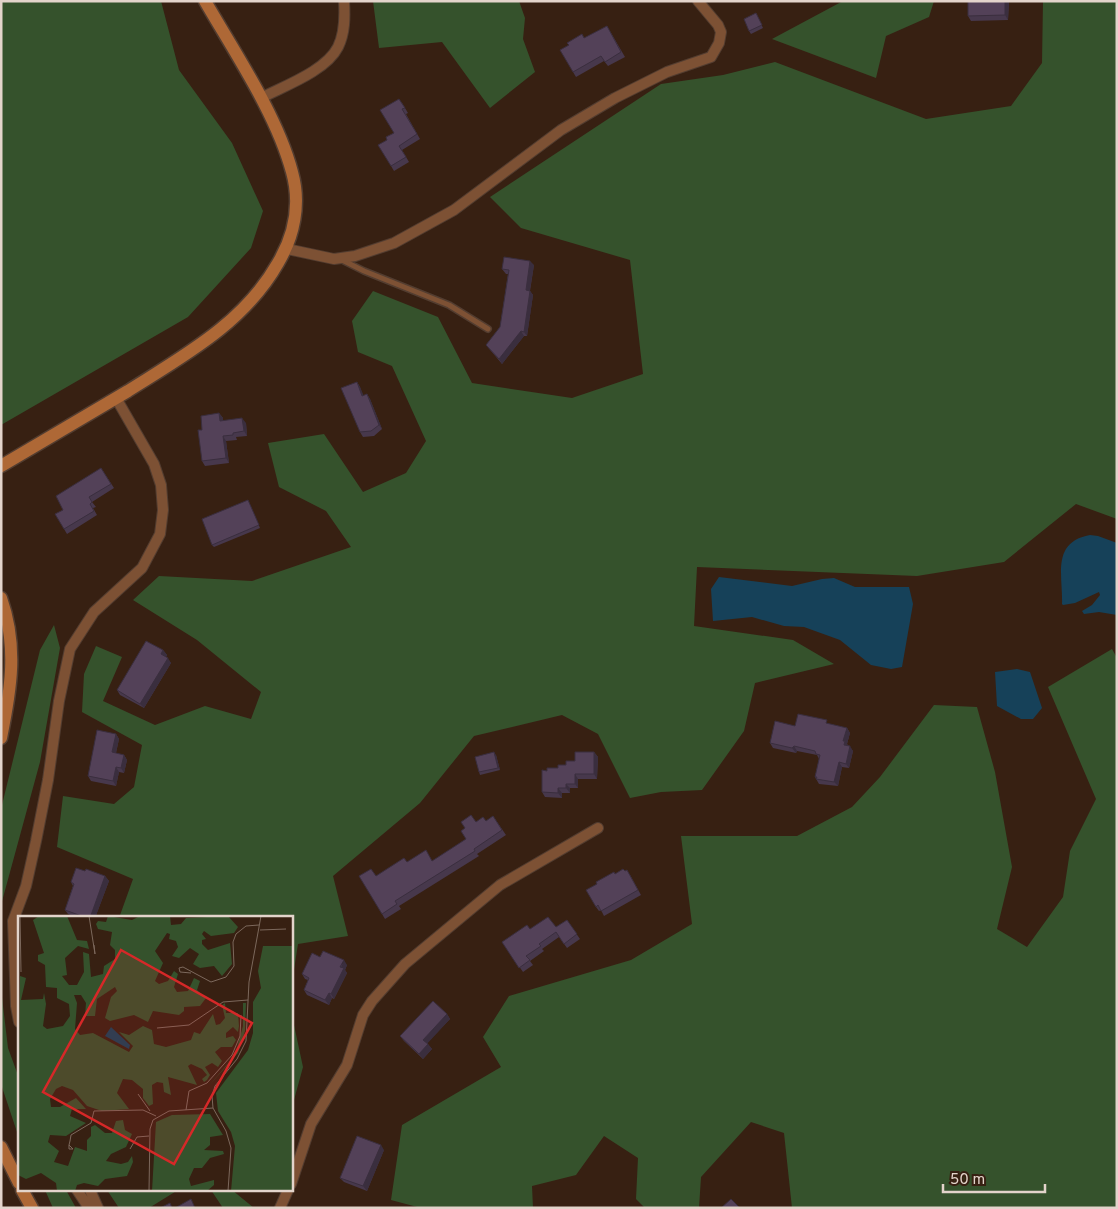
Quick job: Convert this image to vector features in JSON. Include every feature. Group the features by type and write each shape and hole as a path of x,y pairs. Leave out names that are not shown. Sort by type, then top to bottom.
{"main road":[{"path":"1,466 185,355 235,318 259,293 271,277 286,249 296,216 293,174 284,146 261,98 205,1"},
{"path":"1,598 11,638 12,663 9,695 1,738"},
{"path":"1,1147 18,1181"},
{"path":"23,1192 32,1208"}],"street":[{"path":"261,98 317,69 338,48 342,35 344,1"},
{"path":"286,249 334,259 355,256 394,243 437,220 491,183 561,130 615,98 667,72 711,57 719,43 721,32 718,25 698,1"},
{"path":"18,1017 13,921 26,886 32,859 48,780 59,701 70,650 94,612 142,568 160,534 163,510 161,485 154,464 116,398"},
{"path":"292,1181 311,1124 347,1065 364,1015 372,1001 405,964 500,885 598,828"},
{"path":"78,1192 89,1208"},
{"path":"91,1192 98,1208"},
{"path":"280,1208 287,1192"}],"lane":[{"path":"338,258 364,271 449,304 488,329"}],"green space":[{"path":"1,1 161,1 179,70 232,143 263,211 251,248 188,317 1,425"},
{"path":"373,1 519,1 525,18 523,39 535,72 490,108 442,42 379,48"},
{"path":"843,1 934,1 929,17 886,36 876,78 772,39"},
{"path":"1043,1 1117,1 1117,519 1076,504 1004,562 917,576 697,567 694,626 793,640 834,664 755,683 744,731 702,790 661,792 630,798 598,734 562,715 474,736 420,803 333,876 348,936 298,944 292,983 292,916 120,916 133,879 57,847 63,796 114,804 134,787 142,745 82,712 84,674 96,646 122,657 103,701 155,725 205,706 251,719 261,692 197,640 133,600 159,576 252,581 351,547 326,511 279,487 268,443 324,434 363,492 406,473 426,441 392,366 358,352 352,321 373,291 438,317 472,383 572,398 643,374 630,260 521,228 490,197 661,84 723,75 775,62 926,119 1011,106 1042,63"},
{"path":"54,625 60,648 40,762 1,905 1,809 40,650"},
{"path":"1112,649 1117,658 1117,1208 792,1208 784,1133 751,1122 701,1177 699,1208 645,1208 636,1199 638,1158 604,1136 576,1175 532,1186 533,1208 421,1208 391,1200 402,1125 501,1067 483,1037 509,996 631,960 692,924 681,836 797,836 852,807 880,777 934,705 977,707 995,772 1012,867 997,929 1027,947 1063,897 1070,851 1096,799 1048,687"},
{"path":"1,989 8,1048 18,1075 18,1135 1,1084"},
{"path":"292,1016 303,1067 292,1107"},
{"path":"46,1192 67,1192 76,1208 53,1208"},
{"path":"108,1192 175,1192 149,1208 119,1208"},
{"path":"212,1192 234,1192 254,1208 223,1208"}],"water":[{"path":"1090,535 1117,543 1117,615 1099,612 1084,614 1082,611 1092,605 1100,595 1099,592 1075,603 1062,604 1061,572 1064,553 1069,545 1078,539"},
{"path":"719,577 792,586 834,578 855,587 909,587 913,604 902,667 891,669 871,665 840,640 804,627 784,626 752,617 713,621 711,589"},
{"path":"1017,669 1030,672 1042,708 1033,719 1021,719 997,706 995,672"}],"building":[{"path":"968,1 1005,1 1005,15 968,16"},
{"path":"756,13 762,25 749,31 744,19"},
{"path":"607,26 621,52 605,62 601,56 573,72 560,50 569,45 567,43 582,34 584,38"},
{"path":"399,99 405,108 402,109 417,134 399,146 406,157 391,166 378,145 387,140 386,137 394,133 380,110"},
{"path":"504,257 530,261 526,290 530,291 524,332 521,331 499,359 486,345 500,327 509,270 502,269"},
{"path":"357,382 362,396 367,394 379,425 371,431 360,432 341,388"},
{"path":"219,413 220,421 242,418 244,431 223,436 226,458 202,461 198,430 202,430 201,416"},
{"path":"101,468 111,484 89,497 94,511 64,529 55,514 63,510 56,496"},
{"path":"248,500 259,525 212,545 202,519"},
{"path":"146,641 163,650 161,654 168,658 140,704 117,690"},
{"path":"798,714 827,720 826,723 847,728 843,741 845,741 844,745 850,746 846,764 839,762 834,782 816,779 820,755 816,754 815,751 770,743 775,721 795,726"},
{"path":"97,730 116,734 112,752 124,755 121,768 116,767 113,781 88,776"},
{"path":"494,752 498,768 479,772 475,757"},
{"path":"575,752 594,752 594,774 575,774 575,784 566,784 566,788 558,788 558,793 542,792 542,770 547,771 547,768 558,768 558,765 566,765 566,761 575,761"},
{"path":"471,815 476,822 483,817 486,821 493,816 502,830 474,849 475,851 395,901 397,904 382,914 359,876 371,869 376,876 404,858 407,862 426,850 432,861 466,839 461,831 465,828 461,822"},
{"path":"76,868 85,871 86,869 105,876 91,916 82,916 65,910 74,884 71,882"},
{"path":"623,869 627,870 638,890 601,911 598,905 596,907 586,890 597,884 596,882"},
{"path":"548,917 556,927 567,920 577,934 564,944 556,932 539,944 541,946 526,956 530,960 519,968 502,942 527,925 530,929"},
{"path":"323,951 344,960 340,967 344,968 331,994 329,993 325,1000 304,990 309,978 302,974 312,953 320,957"},
{"path":"433,1001 447,1014 423,1040 428,1044 419,1054 400,1036"},
{"path":"357,1136 381,1145 363,1186 340,1178"},
{"path":"191,1199 195,1208 175,1208"},
{"path":"731,1199 740,1208 721,1208"},
{"path":"170,1203 172,1208 160,1208"}]}
